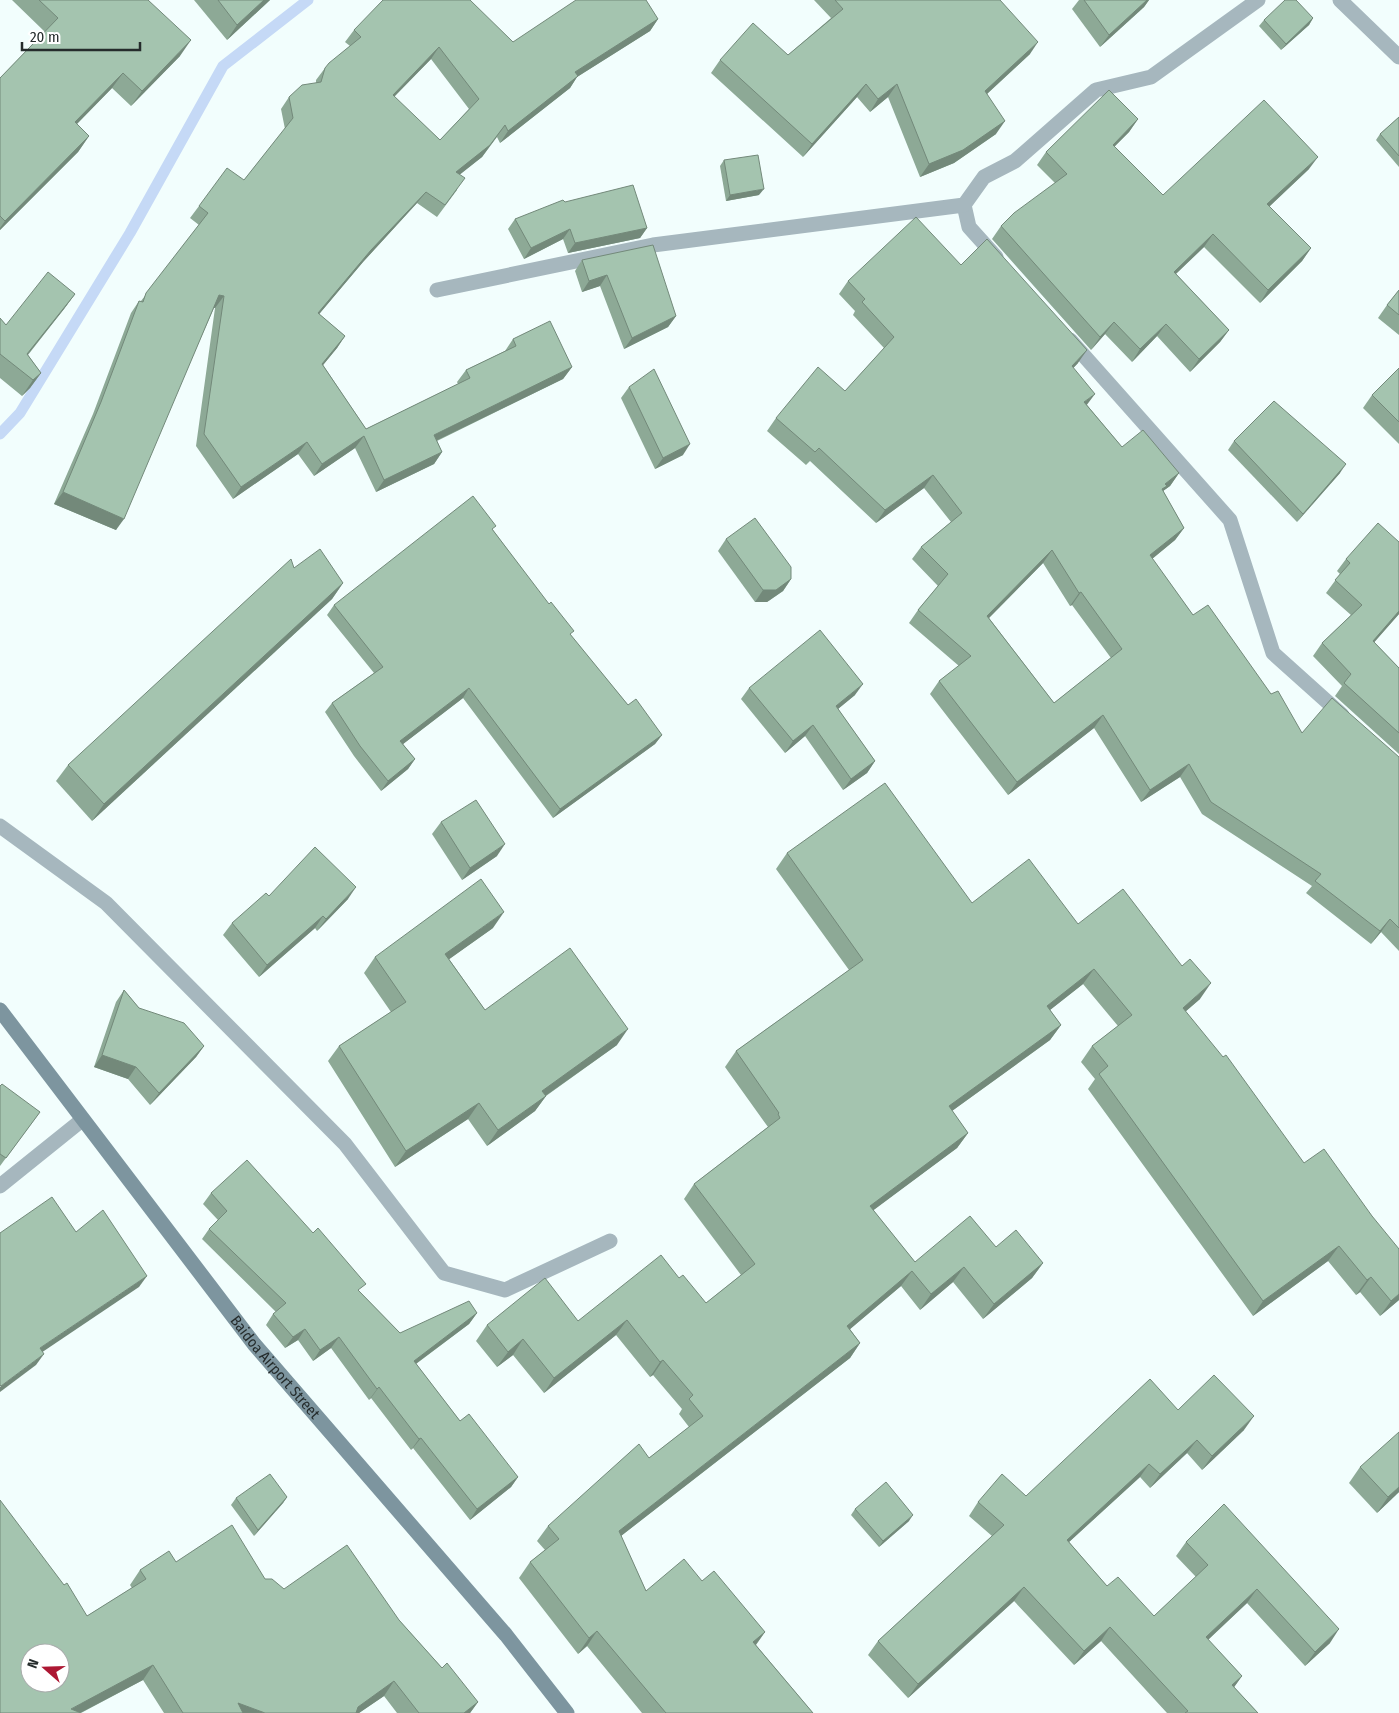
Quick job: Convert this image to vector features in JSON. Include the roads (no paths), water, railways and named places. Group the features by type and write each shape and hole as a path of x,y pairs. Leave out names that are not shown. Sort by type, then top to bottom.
{"street":[{"path":"437,290 653,245 964,205 984,177 1015,161 1096,90 1151,77 1258,0"},
{"path":"1340,0 1399,57"},
{"path":"964,205 969,227 1008,271"},
{"path":"1060,330 1230,520 1272,653 1350,722"},
{"path":"0,826 106,903 338,1136 444,1273 505,1290 610,1241"},
{"name":"Baidoa Airport Street","path":"0,1010 254,1344 506,1635 566,1712"},
{"path":"0,1186 82,1120"}],"waterway":[{"path":"0,434 20,413 130,233 223,66 308,0"}]}
